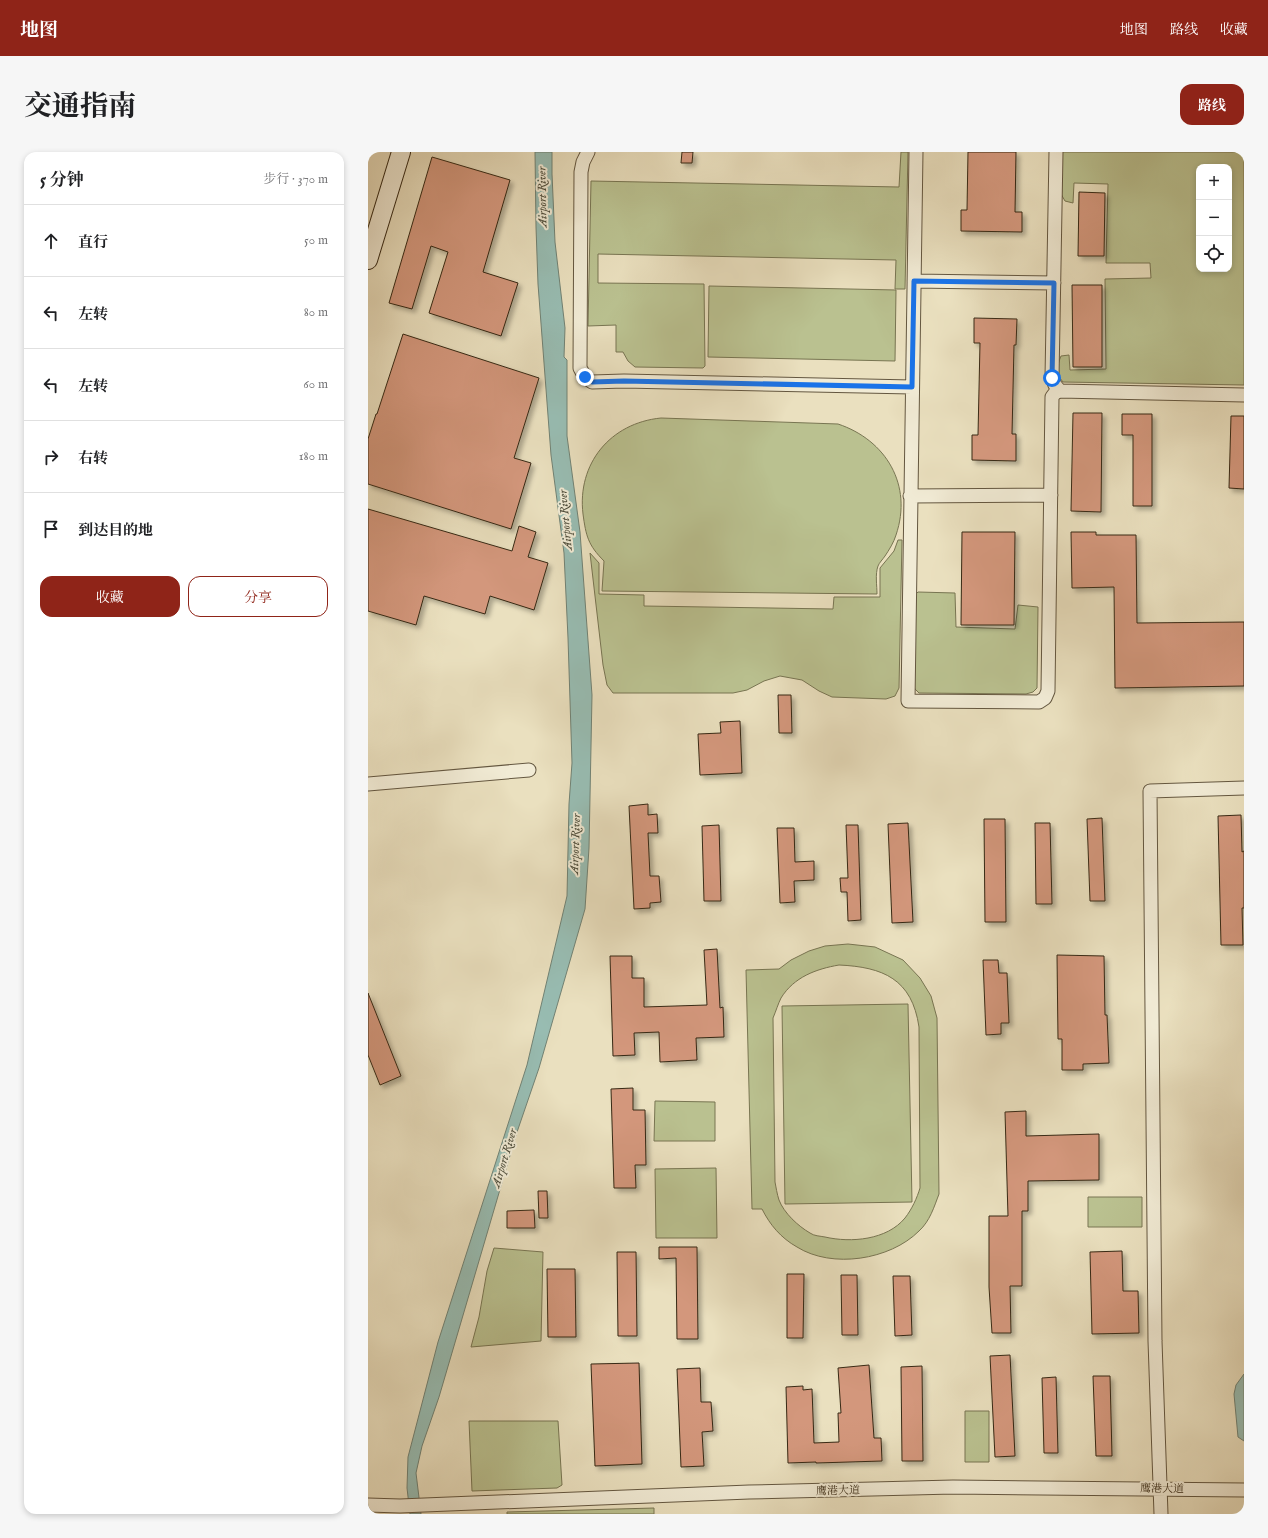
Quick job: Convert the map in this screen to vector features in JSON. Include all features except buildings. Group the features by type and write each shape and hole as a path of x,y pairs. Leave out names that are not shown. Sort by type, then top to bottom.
{"main road":[{"path":"368,260 401,152"}],"street":[{"path":"588,152 580,172 580,368 585,377 592,382 632,381 912,387"},
{"path":"916,152 908,701 1040,702 1045,698 1048,691 1052,397 1055,393 1060,391 1244,395"},
{"path":"1056,152 1052,378 1060,391"},
{"path":"914,281 1054,283"},
{"path":"910,496 1051,495"},
{"path":"368,784 529,770"},
{"path":"1161,1514 1155,1341 1150,791 1244,788"},
{"name":"鹰港大道","path":"368,1505 400,1506 749,1492 953,1487 1244,1490"}],"green space":[{"path":"901,152 908,152 905,289 895,289 896,260 598,254 598,283 704,284 705,366 703,368 635,367 628,361 623,352 616,352 616,325 588,326 591,181 899,187"},
{"path":"1061,152 1244,152 1244,385 1063,382 1060,379 1058,363 1061,356 1069,355 1070,370 1106,369 1105,279 1151,278 1150,263 1106,263 1108,184 1074,183 1073,203 1065,201 1061,194"},
{"path":"709,286 896,290 895,361 708,357"},
{"path":"661,418 838,424 855,431 870,441 882,453 891,467 898,482 901,499 900,517 895,538 877,569 877,594 602,591 604,561 591,545 584,522 583,496 585,479 592,463 601,449 612,437 626,428"},
{"path":"898,540 902,540 899,688 895,696 886,699 832,697 802,680 780,676 764,681 747,690 733,693 613,693 607,685 603,665 590,553 599,563 599,594 644,595 644,606 833,609 834,597 880,597 880,568 894,551"},
{"path":"918,592 955,593 956,627 1015,629 1018,605 1038,607 1037,688 1033,692 1026,694 919,693 915,689 912,682 914,596"},
{"path":"848,944 875,947 903,960 920,978 931,996 937,1018 939,1194 926,1223 907,1241 893,1249 877,1255 860,1258 827,1258 811,1254 797,1247 781,1235 772,1226 762,1209 752,1209 746,970 779,969 791,960 809,951 825,946","holes":["839,965 855,966 882,973 893,979 910,997 915,1011 919,1027 920,1188 916,1200 905,1218 889,1231 868,1238 846,1240 812,1234 792,1219 784,1210 779,1200 775,1182 773,1018 781,998 799,979 806,975 830,967"]},
{"path":"908,1004 912,1202 785,1204 782,1006"},
{"path":"655,1101 715,1102 715,1141 654,1141"},
{"path":"716,1168 717,1238 656,1238 655,1169"},
{"path":"1088,1197 1142,1197 1142,1227 1088,1227"},
{"path":"494,1248 543,1252 541,1341 471,1347 479,1317 487,1271"},
{"path":"965,1411 989,1411 989,1462 965,1462"},
{"path":"469,1421 558,1421 562,1485 557,1488 472,1491"},
{"path":"654,1508 654,1514 507,1514 507,1512"}],"water":[{"name":"Airport River","path":"535,152 552,152 555,242 565,328 564,357 567,360 567,436 580,532 592,695 589,848 585,909 539,1068 516,1135 439,1397 422,1446 416,1473 421,1514 410,1514 407,1488 408,1457 438,1342 527,1065 567,896 569,804 572,763 568,638 564,553 551,455 538,284"},
{"path":"1244,1374 1244,1441 1238,1437 1234,1394 1236,1385"}],"route":[{"path":"585,377 592,382 624,381 912,387 914,281 1054,283 1052,378"}]}
